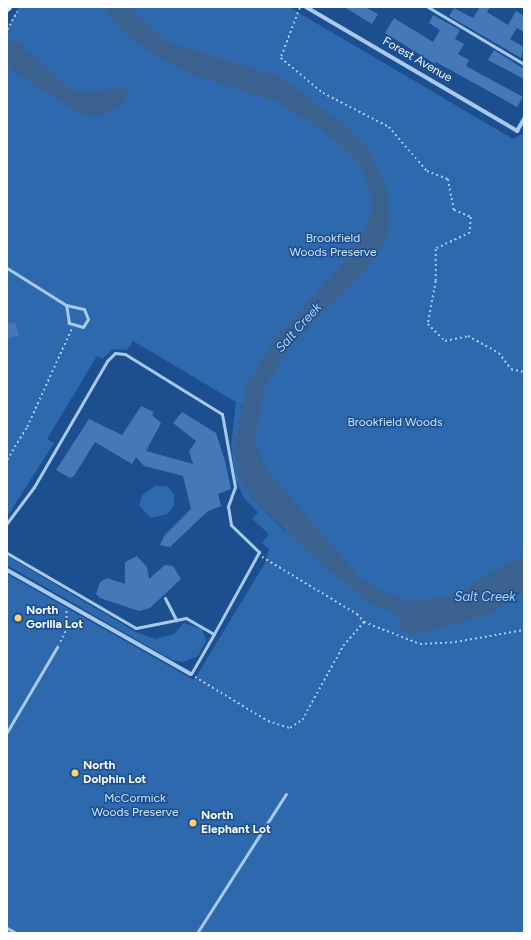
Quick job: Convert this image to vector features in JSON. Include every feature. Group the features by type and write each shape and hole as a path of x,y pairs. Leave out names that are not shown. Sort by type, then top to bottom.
{"street":[{"name":"Forest Avenue","path":"306,7 517,131 524,119"},
{"path":"7,570 191,674"}],"lane":[{"path":"428,7 524,64"},
{"path":"7,268 66,305 81,307 88,316 83,328 73,326 67,319 66,305"},
{"path":"7,523 34,487 107,361 112,355 122,354 222,414 235,487 228,506 231,525 257,547 259,555 191,674"},
{"path":"7,553 136,628 176,620 190,620 214,634"},
{"path":"165,598 176,620"},
{"path":"7,732 57,647"},
{"path":"197,933 286,794"},
{"path":"7,928 16,933"}],"path":[{"path":"300,7 281,58 323,93 389,127 428,171 448,179 454,210 471,217 470,232 436,249 436,281 428,324 445,341 468,336 499,353 511,369 524,372"},
{"path":"7,30 17,12"},
{"path":"7,460 27,427 73,326"},
{"path":"259,555 357,614 364,622 420,644 455,642 524,630"},
{"path":"57,647 67,628 65,603"},
{"path":"191,674 268,722 290,728 302,720 343,646 364,622"}],"green space":[{"name":"Brookfield Woods Preserve","path":"19,7 289,7 513,139 524,133 524,933 7,933 7,574 194,680 265,563 269,549 262,543 269,534 252,519 258,512 244,498 236,481 231,446 236,402 133,341 127,350 113,349 102,359 97,356 47,439 54,443 7,517 7,27","holes":["241,405 258,415 254,441 264,467 298,508 285,531 250,497"]},
{"path":"155,486 167,486 174,494 174,505 168,514 151,518 139,506 142,495"},
{"path":"7,556 136,632 155,639 174,634 184,623 202,629 206,641 198,656 183,662 172,660 7,565"}],"water":[{"name":"Salt Creek","path":"105,7 128,7 165,41 280,77 331,114 366,145 386,187 390,208 386,240 368,268 293,343 265,387 254,441 264,467 358,576 385,593 410,601 449,596 524,555 524,592 492,613 411,636 400,629 400,619 387,608 383,611 371,604 321,564 250,497 239,477 234,448 247,385 274,339 346,260 365,230 373,206 370,191 359,164 320,128 277,102 187,73 154,55 120,30"},
{"path":"14,39 64,84 80,93 126,87 130,91 123,105 102,116 82,115 19,75 9,65 7,46"}],"building":[{"path":"344,7 365,7 378,14 372,24"},
{"path":"480,7 490,7 487,12 508,25 516,11 524,16 524,32 517,28 510,39 524,47 521,58 449,16 454,8 473,18"},
{"path":"433,15 460,30 455,39 464,44 458,54 469,60 466,66 523,97 517,107 436,62 435,64 385,33 394,18 433,42 440,30 429,23"},
{"path":"494,50 524,69 524,79 488,60"},
{"path":"15,322 19,335 8,339 7,324"},
{"path":"141,406 154,412 152,415 161,423 146,451 193,464 189,451 196,441 173,423 182,412 216,433 225,461 231,489 218,494 221,506 208,511 170,547 160,545 164,536 191,509 183,476 144,466 136,457 132,464 95,442 74,476 70,478 56,470 89,419 122,435"},
{"path":"137,556 147,567 149,579 165,565 173,566 181,579 150,608 139,611 100,598 96,594 100,582 107,578 125,584 125,562"}],"place":[{"name":"North Gorilla Lot","path":"18,618"},
{"name":"North Dolphin Lot","path":"75,773"},
{"name":"North Elephant Lot","path":"193,823"}],"park label":[{"name":"Brookfield Woods","path":"395,423"},
{"name":"McCormick Woods Preserve","path":"135,806"}]}
